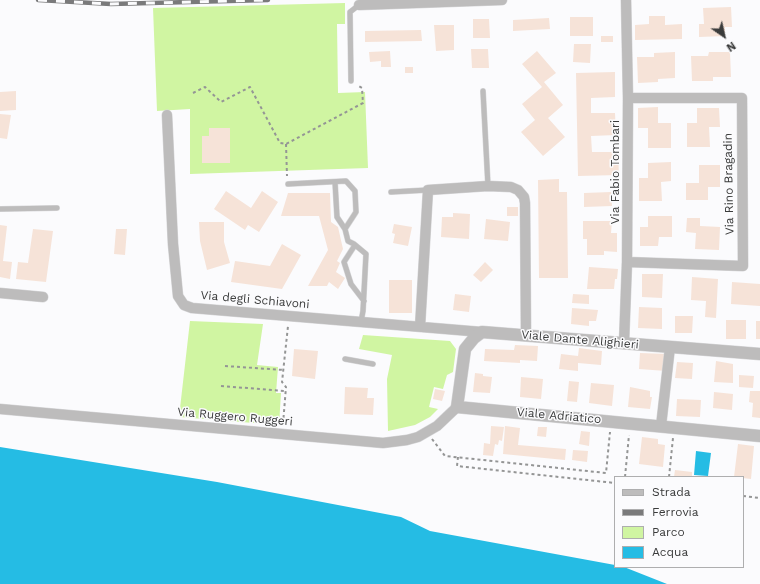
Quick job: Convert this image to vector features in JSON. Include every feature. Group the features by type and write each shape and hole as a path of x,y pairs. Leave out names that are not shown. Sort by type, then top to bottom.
{"street":[{"path":"359,5 502,0"},
{"name":"Via Fabio Tombari","path":"624,343 627,262 628,98 626,0"},
{"name":"Via Rino Bragadin","path":"627,262 743,266 742,98 628,98"},
{"name":"Via degli Schiavoni","path":"167,115 172,234 178,296 180,301 186,306 192,308 482,332"},
{"path":"420,327 428,190 488,186 511,187 518,190 524,197 525,203 526,335"},
{"path":"0,293 43,297"},
{"path":"457,407 465,349 474,338 482,332"},
{"name":"Viale Dante Alighieri","path":"482,332 760,354"},
{"path":"661,426 670,347"},
{"name":"Via Ruggero Ruggeri","path":"0,409 383,443 418,437 437,426 457,407"},
{"name":"Viale Adriatico","path":"457,407 760,436"}],"lane":[{"path":"351,81 350,12 359,5"},
{"path":"483,91 488,186"},
{"path":"335,182 337,217 345,229 348,241 366,254 364,301 361,322"},
{"path":"288,184 346,182 355,191 356,212 345,229"},
{"path":"392,192 428,190"},
{"path":"0,208 57,208"},
{"path":"355,245 344,262 351,284 364,301"},
{"path":"345,359 373,364"}],"path":[{"path":"193,93 205,87 221,102 250,86 280,142 286,144 363,103 362,88 351,81"},
{"path":"286,144 288,184"},
{"path":"283,425 286,387 282,382 288,316"},
{"path":"225,366 284,370"},
{"path":"221,386 286,391"},
{"path":"625,476 631,423"},
{"path":"432,439 445,456 606,474 610,431"},
{"path":"668,476 673,437"},
{"path":"458,457 456,466 614,483"},
{"path":"744,496 760,498"}],"green space":[{"path":"345,3 345,24 337,24 338,93 365,92 368,168 190,174 190,109 157,111 153,8"},
{"path":"190,321 263,324 257,365 278,367 276,393 281,393 279,425 179,417"},
{"path":"363,335 450,341 456,349 453,372 447,375 443,389 434,387 429,407 438,409 430,417 415,425 388,431 387,379 392,355 359,349"}],"water":[{"path":"0,447 217,482 401,517 430,531 614,565 614,568 627,568 667,584 0,584"},
{"path":"696,451 711,453 708,476 694,475"}],"building":[{"path":"731,7 732,27 725,27 725,36 699,37 699,24 704,24 703,8"},
{"path":"649,16 665,16 665,25 682,24 682,39 635,40 635,25 649,24"},
{"path":"570,17 593,17 593,36 570,36"},
{"path":"549,18 550,29 513,31 513,20"},
{"path":"473,19 489,19 490,38 473,38"},
{"path":"434,25 454,25 454,50 436,51"},
{"path":"421,30 422,41 365,42 365,31"},
{"path":"601,36 613,36 613,42 601,42"},
{"path":"574,44 591,44 590,63 573,62"},
{"path":"471,49 488,49 489,68 472,68"},
{"path":"390,51 391,67 381,67 381,61 370,62 369,52"},
{"path":"537,51 556,73 544,82 563,105 548,118 565,137 543,156 521,132 535,120 522,104 542,87 522,64"},
{"path":"675,52 675,78 658,79 658,82 638,83 637,57 654,57 654,53"},
{"path":"709,52 730,52 731,77 713,77 713,81 692,81 691,56 708,56"},
{"path":"405,67 413,67 413,73 405,73"},
{"path":"615,72 615,97 591,98 591,113 615,113 616,135 591,136 592,152 618,152 619,175 578,176 576,73"},
{"path":"16,91 16,110 0,111 0,92"},
{"path":"658,107 658,123 671,123 671,148 648,148 648,128 638,128 638,108"},
{"path":"697,108 719,108 720,127 709,127 710,147 687,147 687,123 697,123"},
{"path":"0,114 11,115 7,139 0,138"},
{"path":"209,128 230,128 230,163 202,163 202,136 209,136"},
{"path":"671,162 671,181 661,182 662,201 639,201 639,178 648,178 648,163"},
{"path":"699,165 720,165 720,187 708,187 708,200 686,200 686,183 699,183"},
{"path":"559,179 559,192 567,192 568,278 539,278 538,180"},
{"path":"226,191 251,208 262,191 278,202 259,232 248,225 245,230 214,209"},
{"path":"611,192 612,206 584,207 584,193"},
{"path":"288,193 330,193 331,222 338,227 343,249 337,261 340,263 336,272 345,278 338,289 329,282 327,286 308,286 328,250 319,216 281,216"},
{"path":"507,207 518,207 518,216 507,216"},
{"path":"453,213 470,214 469,239 441,237 442,217 453,217"},
{"path":"648,216 672,216 672,237 659,237 658,246 640,246 640,227 648,227"},
{"path":"687,218 700,218 700,226 720,227 719,250 695,249 696,233 686,232"},
{"path":"486,219 510,222 508,241 484,239"},
{"path":"583,221 612,221 611,233 617,233 617,252 604,251 604,255 587,255 587,239 583,239"},
{"path":"199,222 224,222 224,242 230,263 207,270 200,241"},
{"path":"394,224 412,227 408,246 393,243 395,234 392,233"},
{"path":"0,225 7,226 3,261 12,262 10,279 0,277"},
{"path":"33,229 53,231 46,282 16,279 18,262 28,263"},
{"path":"116,229 127,229 125,255 114,254"},
{"path":"282,244 301,255 282,289 231,282 235,261 270,266"},
{"path":"485,262 493,270 481,282 473,275"},
{"path":"589,267 618,269 614,289 587,289"},
{"path":"642,274 663,274 662,298 642,297"},
{"path":"692,277 718,279 716,318 705,317 706,301 691,300"},
{"path":"389,280 412,280 412,313 389,313"},
{"path":"732,282 760,284 760,306 731,304"},
{"path":"455,294 471,296 469,312 453,310"},
{"path":"573,294 589,295 589,304 572,303"},
{"path":"639,307 662,308 662,329 638,328"},
{"path":"572,308 598,310 596,321 589,321 589,326 571,324"},
{"path":"675,316 693,316 692,333 675,333"},
{"path":"726,320 746,320 746,339 726,339"},
{"path":"756,321 760,321 760,339 756,339"},
{"path":"515,345 538,346 537,361 520,360 520,363 484,361 485,349 514,350"},
{"path":"579,348 602,351 601,365 578,363 578,371 559,369 561,354 578,356"},
{"path":"294,349 318,351 315,379 292,376"},
{"path":"640,353 667,354 666,371 639,369"},
{"path":"716,361 733,364 733,383 714,382"},
{"path":"677,362 693,363 692,379 675,378"},
{"path":"475,373 492,377 490,393 473,392"},
{"path":"739,375 754,376 753,388 739,387"},
{"path":"521,377 543,379 541,399 520,397"},
{"path":"569,381 579,382 577,402 567,401"},
{"path":"591,383 614,385 612,406 589,403"},
{"path":"345,387 368,388 367,398 374,398 373,415 344,414"},
{"path":"630,387 650,391 650,397 652,397 650,409 628,407"},
{"path":"435,389 445,391 442,401 433,399"},
{"path":"750,391 760,391 760,418 752,417 753,403 749,402"},
{"path":"714,392 733,394 732,410 713,408"},
{"path":"677,399 701,400 700,417 676,416"},
{"path":"491,426 504,427 502,441 499,440 498,445 495,444 493,456 483,455 484,443 490,444"},
{"path":"505,426 520,428 518,445 566,449 565,460 503,454"},
{"path":"538,427 547,427 546,437 537,436"},
{"path":"581,431 590,432 589,446 579,444"},
{"path":"642,437 658,439 658,444 665,445 663,467 639,464"},
{"path":"738,444 754,446 751,479 744,478 744,476 734,476"},
{"path":"573,450 588,451 587,462 572,460"},
{"path":"675,470 692,472 692,476 674,476"}],"railway":[{"path":"38,0 111,4 268,0"}]}
